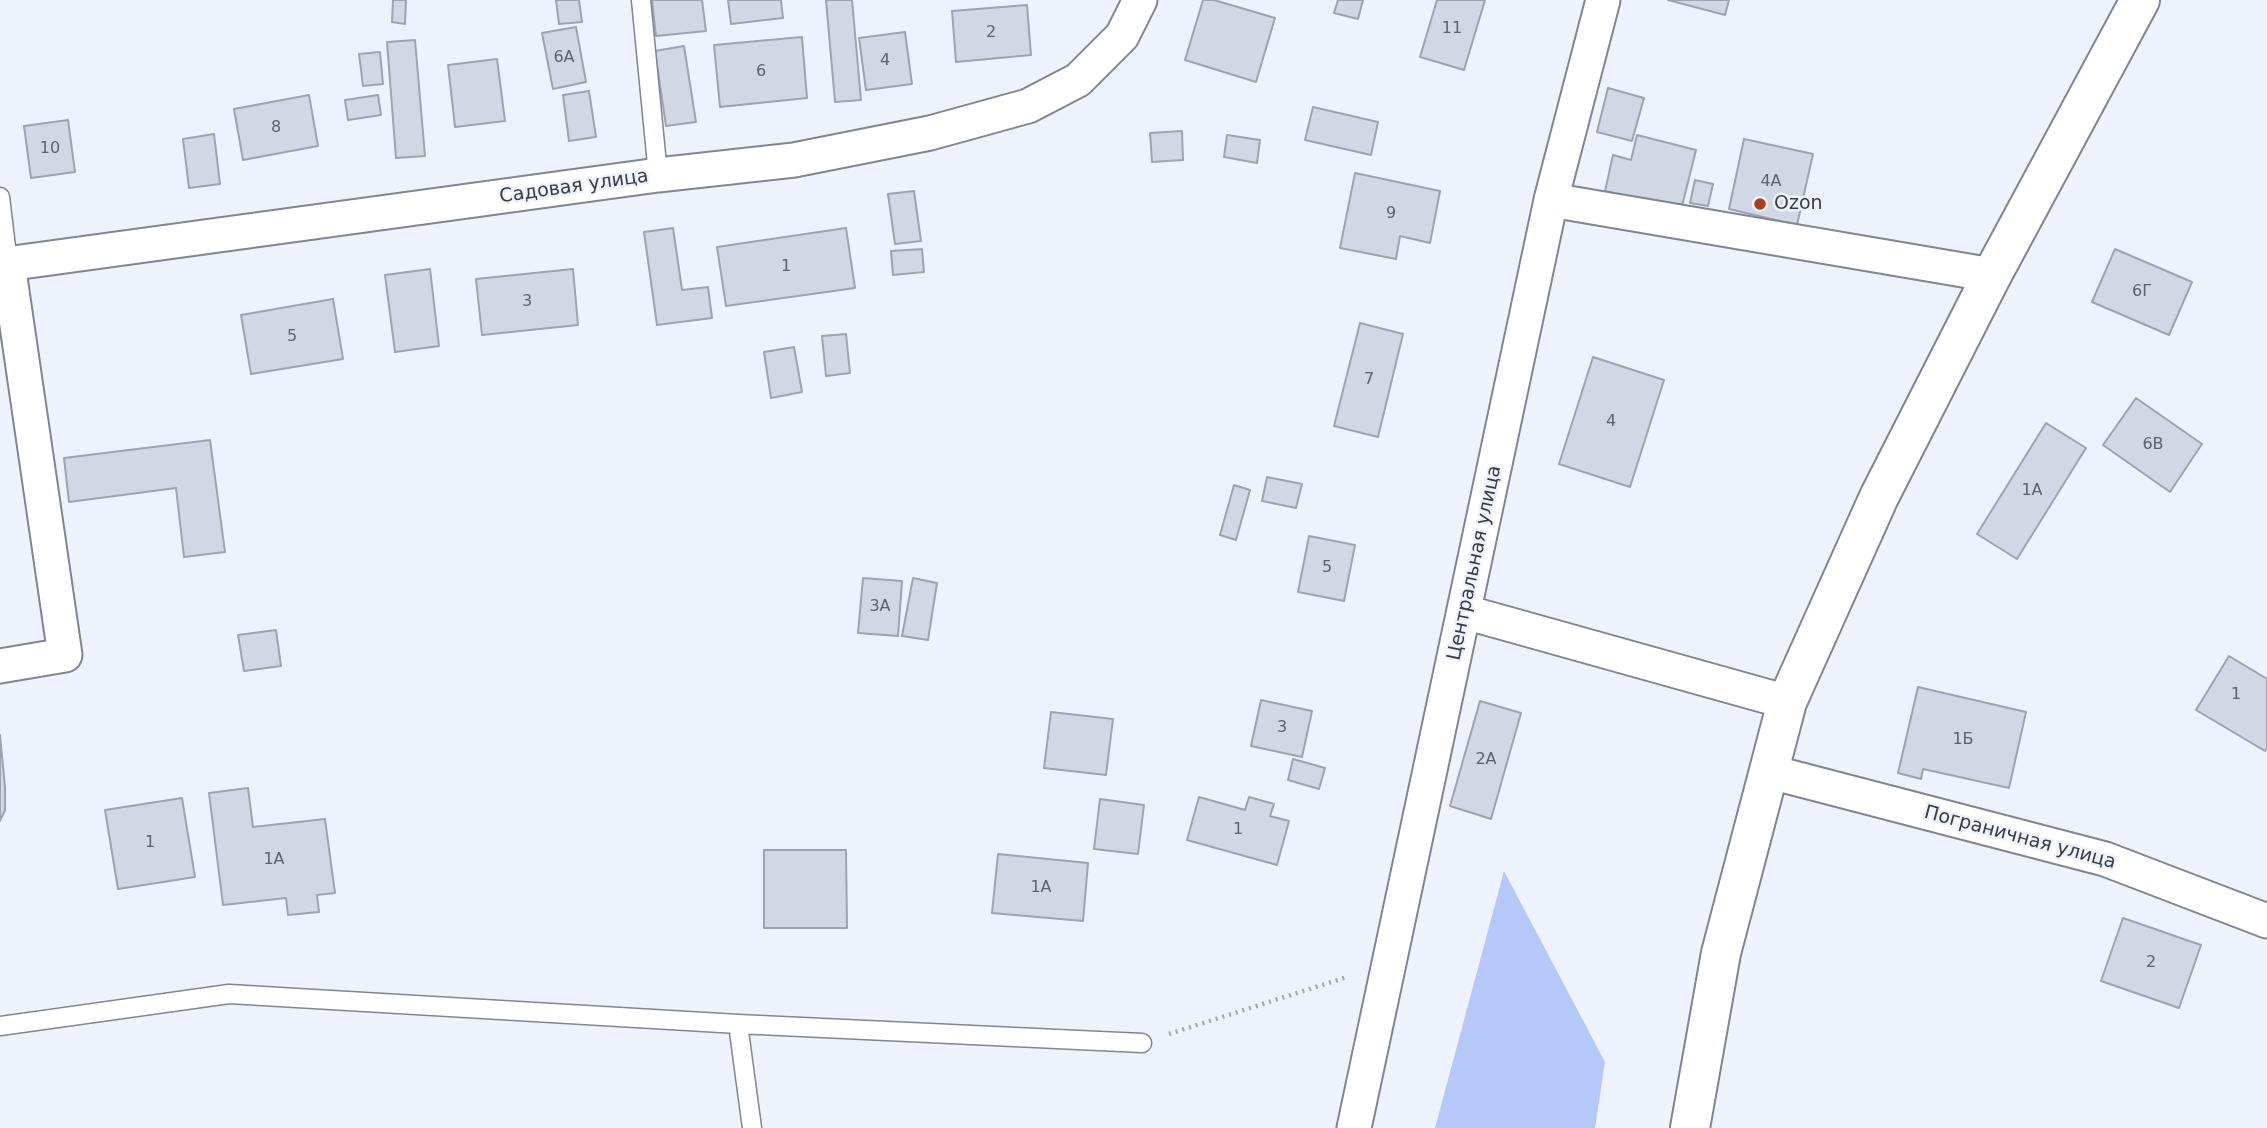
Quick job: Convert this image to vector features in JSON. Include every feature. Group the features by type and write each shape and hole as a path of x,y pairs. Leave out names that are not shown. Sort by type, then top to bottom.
{"main road":[{"path":"1690,1128 1721,954 1787,702 1879,498 1992,275 2140,0"}],"street":[{"name":"Садовая улица","path":"4,265 658,175 794,160 930,133 1028,106 1078,80 1122,36 1140,0"},
{"name":"Центральная улица","path":"1354,1128 1551,200 1603,0"},
{"path":"1551,200 1992,275"},
{"path":"0,666 65,655 4,265"},
{"path":"1465,612 1787,702"},
{"name":"Пограничная улица","path":"1767,771 2105,859 2267,921"}],"lane":[{"path":"641,0 658,175"},
{"path":"0,197 4,265"},
{"path":"0,1026 229,994 738,1024 1142,1043"},
{"path":"738,1024 752,1128"}],"path":[{"path":"1142,1043 1390,963"}],"shaded area":[{"path":"1504,871 1605,1062 1595,1128 1435,1128"}],"building":[{"path":"393,0 406,0 405,24 392,22"},
{"path":"556,0 579,0 582,22 559,24"},
{"path":"652,0 702,0 706,31 656,36"},
{"path":"728,0 781,0 783,18 731,24"},
{"path":"826,0 852,0 861,100 835,102"},
{"path":"1203,0 1214,0 1275,18 1256,82 1185,60"},
{"path":"1338,0 1363,0 1358,19 1334,13"},
{"path":"1437,0 1485,0 1464,70 1420,57"},
{"path":"1668,0 1729,0 1725,15"},
{"path":"1027,5 1031,55 956,62 952,11"},
{"path":"576,27 586,82 553,89 542,33"},
{"path":"905,32 912,84 866,90 859,38"},
{"path":"802,37 807,98 720,107 714,45"},
{"path":"415,40 425,156 396,158 387,42"},
{"path":"684,46 696,122 666,126 655,51"},
{"path":"380,52 383,84 363,86 359,54"},
{"path":"497,59 505,121 455,127 448,65"},
{"path":"1608,88 1644,98 1632,141 1597,132"},
{"path":"589,91 596,137 569,141 563,95"},
{"path":"309,95 318,146 243,160 234,109"},
{"path":"378,95 381,115 348,120 345,100"},
{"path":"1313,107 1378,122 1371,155 1305,140"},
{"path":"68,120 75,172 31,178 24,126"},
{"path":"1182,131 1183,160 1152,162 1150,133"},
{"path":"214,134 220,184 189,188 183,139"},
{"path":"1227,135 1260,140 1257,163 1224,157"},
{"path":"1637,135 1696,150 1681,210 1605,191 1613,155 1631,160"},
{"path":"1744,139 1813,154 1797,225 1729,209"},
{"path":"1355,173 1440,191 1430,243 1400,236 1396,259 1340,248"},
{"path":"1695,180 1713,184 1708,206 1690,203"},
{"path":"914,191 921,241 895,244 888,194"},
{"path":"673,228 682,290 708,287 712,318 657,325 644,232"},
{"path":"846,228 855,288 726,306 717,247"},
{"path":"922,249 924,272 893,275 891,251"},
{"path":"2115,249 2192,282 2169,335 2092,302"},
{"path":"430,269 439,346 395,352 385,275"},
{"path":"573,269 578,325 482,335 476,279"},
{"path":"333,299 343,359 251,374 241,315"},
{"path":"1360,323 1403,334 1378,437 1334,426"},
{"path":"846,334 850,373 826,376 822,336"},
{"path":"794,347 802,392 771,398 764,352"},
{"path":"1593,357 1664,380 1630,487 1559,464"},
{"path":"2136,398 2202,444 2170,492 2103,445"},
{"path":"2046,423 2086,448 2017,559 1977,534"},
{"path":"210,440 225,552 184,557 176,488 69,502 64,458"},
{"path":"1267,477 1302,484 1296,508 1262,501"},
{"path":"1234,485 1250,490 1236,540 1220,535"},
{"path":"1309,536 1355,545 1344,601 1298,592"},
{"path":"863,578 902,581 898,636 858,633"},
{"path":"913,578 937,583 928,640 902,636"},
{"path":"276,630 281,666 244,671 238,635"},
{"path":"2229,656 2267,679 2265,751 2196,710"},
{"path":"1918,687 2026,712 2009,788 1923,769 1921,779 1898,773"},
{"path":"1261,700 1312,711 1302,757 1251,746"},
{"path":"1480,701 1521,713 1491,819 1450,806"},
{"path":"1051,712 1113,719 1106,775 1044,768"},
{"path":"0,735 5,810 0,821"},
{"path":"1293,759 1325,768 1319,789 1288,780"},
{"path":"248,788 253,827 325,819 335,893 317,895 319,912 288,915 286,898 223,905 209,793"},
{"path":"1199,797 1245,810 1249,797 1274,804 1270,816 1289,821 1277,865 1187,840"},
{"path":"182,798 195,877 118,889 105,810"},
{"path":"1100,799 1144,805 1138,854 1094,849"},
{"path":"764,850 846,850 847,928 764,928"},
{"path":"998,854 1088,863 1083,921 992,913"},
{"path":"2123,918 2201,945 2179,1008 2101,981"}],"place":[{"name":"Ozon","path":"1760,204"}]}
